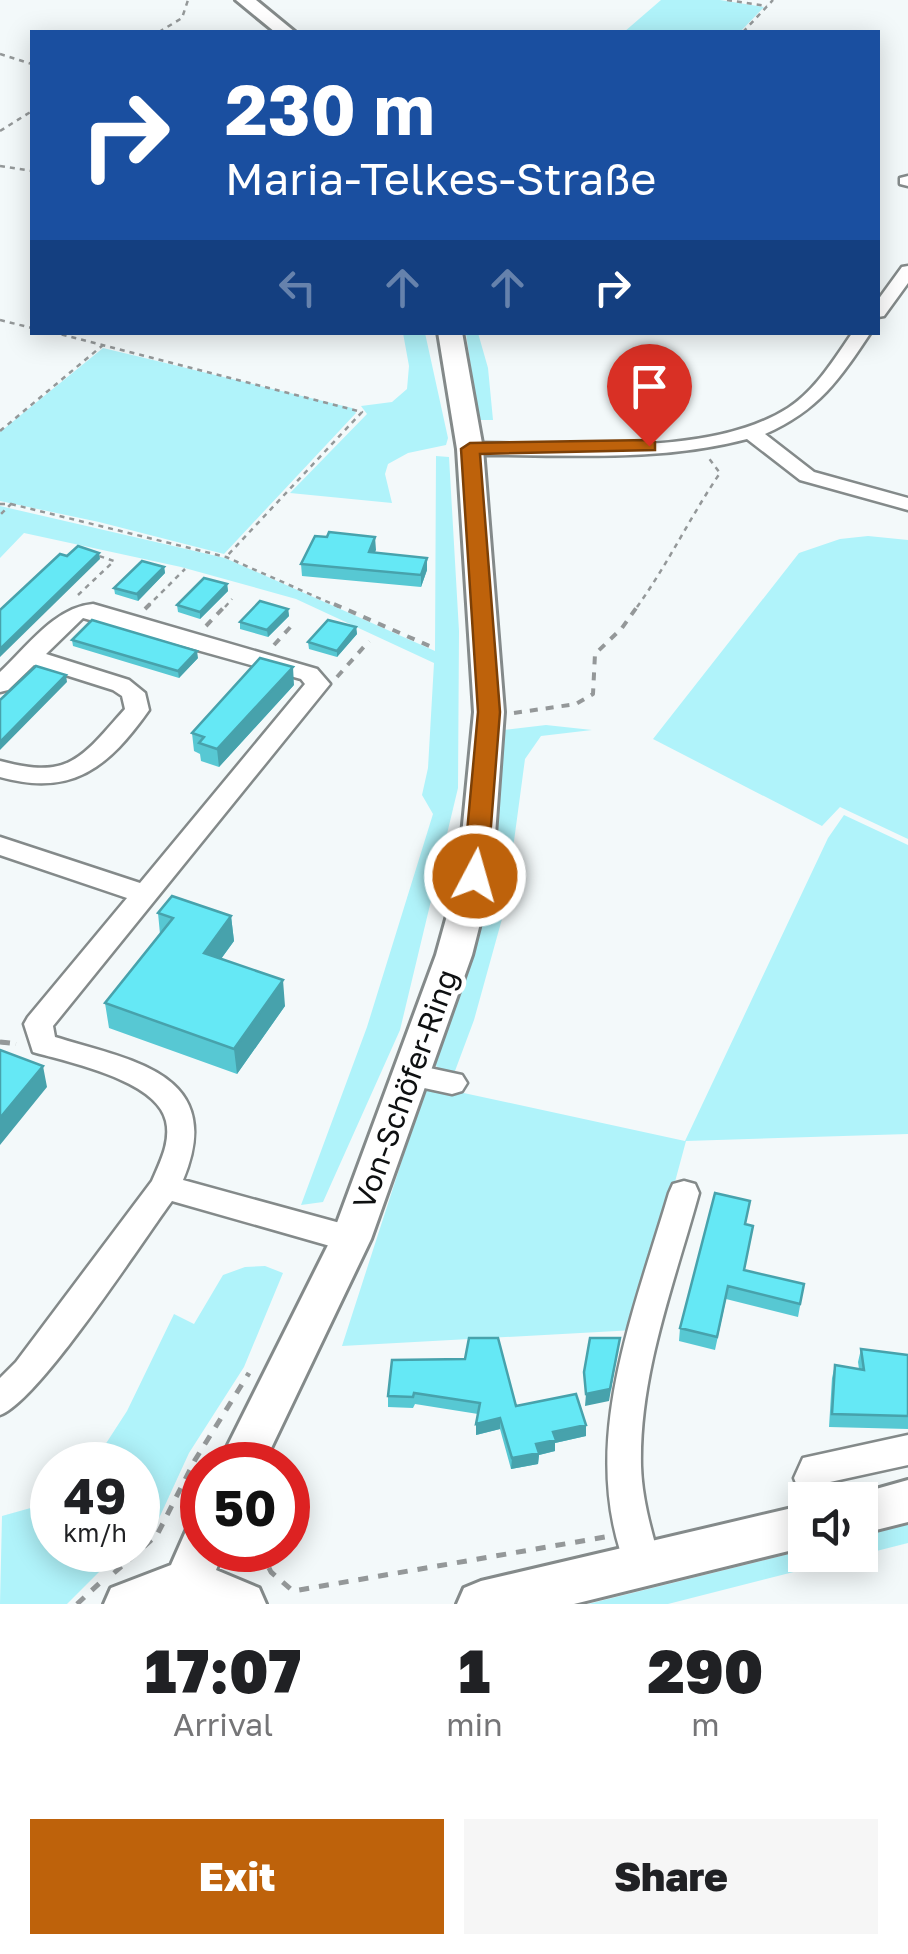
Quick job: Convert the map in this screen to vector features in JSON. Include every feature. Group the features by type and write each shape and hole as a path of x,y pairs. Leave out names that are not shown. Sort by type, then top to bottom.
{"main road":[{"path":"245,0 283,30"},
{"name":"Von-Schöfer-Ring","path":"251,1442 352,1240 454,955 475,876 489,710 470,449 451,335"},
{"path":"878,1508 908,1501"},
{"path":"481,1604 638,1548 788,1528"},
{"path":"128,1604 184,1572"},
{"path":"201,1572 216,1590 242,1604"}],"street":[{"path":"880,309 908,271"},
{"path":"470,449 686,444 751,432 792,414 819,390 860,335"},
{"path":"751,432 807,476 908,504"},
{"path":"0,685 77,612 92,611 309,674 318,684 38,1024 42,1044 156,1082 178,1106 183,1137 178,1164 165,1187 28,1372 0,1400"},
{"path":"0,769 60,779 88,765 137,710 133,693 121,685 29,656"},
{"path":"0,846 144,894"},
{"path":"411,1075 452,1083"},
{"path":"165,1187 352,1240"},
{"path":"638,1548 624,1466 627,1430 650,1314 684,1194"},
{"path":"813,1482 816,1469 908,1450"}],"path":[{"path":"163,30 182,18 188,0"},
{"path":"727,0 767,6"},
{"path":"744,30 774,0"},
{"path":"0,54 30,63"},
{"path":"0,131 30,112"},
{"path":"0,166 30,171"},
{"path":"0,320 30,328"},
{"path":"64,335 362,412 226,557"},
{"path":"0,431 103,345"},
{"path":"489,710 517,713 562,706 592,694 595,654 622,628 664,568 685,525 720,474 704,451"},
{"path":"0,504 226,557 434,648"},
{"path":"0,515 11,504"},
{"path":"77,612 73,599 114,561 98,556"},
{"path":"131,622 185,570"},
{"path":"192,640 232,599"},
{"path":"261,660 295,622"},
{"path":"318,684 339,676 369,641"},
{"path":"77,1604 93,1587 147,1549 167,1524 194,1462 252,1369"},
{"path":"271,1572 293,1591 316,1590 638,1548"}],"shaded area":[{"path":"661,0 720,0 764,7 742,30 626,30"},
{"path":"403,335 425,335 448,438 446,445 408,453 388,464 385,474 392,503 290,493 367,414 361,406 392,402 407,389 409,366"},
{"path":"466,335 479,335 488,368 493,420 478,420"},
{"path":"103,348 352,408 356,413 224,554 0,501 0,432"},
{"path":"436,456 449,457 459,631 458,788 400,1030 323,1202 301,1205 367,1027 433,814 422,795 428,768 434,663 296,599 181,567 24,533 0,558 0,506 225,558 435,651"},
{"path":"868,536 908,540 908,839 840,807 822,826 653,739 799,553 840,539"},
{"path":"546,725 592,730 541,736 525,759 505,908 474,1020 452,1079 440,1072 433,1060 490,848 501,737 503,730"},
{"path":"844,815 908,845 908,1134 686,1141 635,1330 342,1346 424,1092 436,1087 685,1141 828,838"},
{"path":"265,1266 283,1273 244,1367 196,1442 180,1442 180,1473 160,1516 160,1442 107,1442 127,1411 174,1314 194,1324 223,1275 245,1267"},
{"path":"30,1508 30,1572 99,1572 67,1604 0,1604 2,1516"},
{"path":"908,1524 908,1543 878,1551 878,1532"},
{"path":"788,1554 788,1572 794,1572 668,1604 588,1604"}],"building":[{"path":"329,532 375,537 369,552 427,558 421,575 301,564 315,536 327,537"},
{"path":"78,546 99,553 0,649 0,610 60,554 67,556"},
{"path":"142,561 164,567 137,594 114,588"},
{"path":"204,578 227,584 200,612 177,605"},
{"path":"260,601 288,609 267,630 240,622"},
{"path":"92,620 197,651 178,671 72,640"},
{"path":"328,620 356,627 337,651 308,642"},
{"path":"260,658 293,667 217,749 199,743 204,737 192,733"},
{"path":"36,666 66,675 0,742 0,700"},
{"path":"172,896 231,916 204,953 283,980 234,1049 105,1003 173,918 158,913"},
{"path":"0,1050 43,1066 0,1118"},
{"path":"715,1193 750,1201 745,1224 753,1226 744,1270 804,1284 800,1304 728,1286 717,1337 680,1328"},
{"path":"469,1338 498,1338 516,1406 576,1394 586,1425 553,1432 556,1440 536,1444 539,1453 512,1458 500,1418 476,1424 480,1403 414,1393 413,1397 388,1396 392,1360 465,1359"},
{"path":"590,1338 620,1338 610,1389 586,1394 584,1372"},
{"path":"861,1349 908,1355 908,1416 832,1414 835,1365 864,1370"}],"route":[{"path":"475,876 489,712 470,449 649,446"}]}
